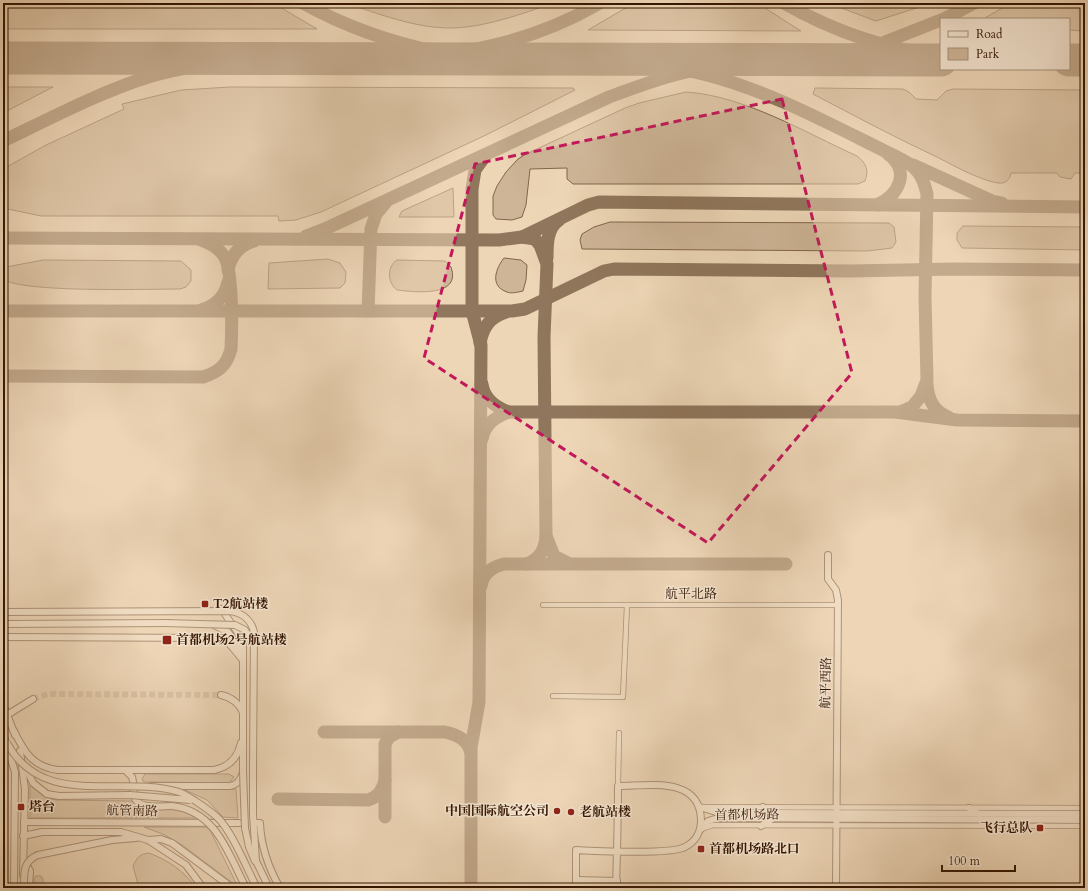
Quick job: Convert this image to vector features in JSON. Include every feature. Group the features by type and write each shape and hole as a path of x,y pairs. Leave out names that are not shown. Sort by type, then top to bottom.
{"street":[{"name":"航平西路","path":"828,555 828,579 836,590 838,605 836,888"},
{"name":"航平北路","path":"543,605 838,605"},
{"path":"554,696 623,696 627,605"},
{"path":"3,611 222,609 242,641 244,662 243,772 245,828 249,847 269,888"},
{"path":"3,611 231,612 240,614 251,623 254,632 253,814 257,864"},
{"path":"3,624 231,624 245,630 254,646"},
{"path":"3,624 213,625 228,632 242,652 244,662"},
{"path":"3,637 217,638 228,642 244,662"},
{"path":"221,695 228,697 238,704 244,717"},
{"path":"7,715 33,699"},
{"path":"3,704 14,731 27,754 42,766 62,770 210,770 224,767 237,754 244,730"},
{"path":"14,731 31,781 37,788 47,794 59,796 155,796 191,800"},
{"path":"3,733 15,776 14,887"},
{"path":"616,888 619,733"},
{"path":"7,743 16,757 26,766 50,781 68,785 230,786 239,781 243,772"},
{"path":"14,887 15,871 22,855 24,822 24,782 20,751"},
{"path":"122,769 130,773 134,781"},
{"path":"146,770 137,773 134,781 134,797 139,803 144,805 172,806 191,811 210,823 246,888"},
{"path":"147,786 180,793 211,812 222,824 257,888"},
{"path":"576,888 576,850 676,850 692,842 701,829 700,807 694,797 680,788 618,786"},
{"name":"首都机场路","path":"700,807 762,807 902,826 1085,826"},
{"name":"首都机场路","path":"700,807 719,813 772,816 979,817 1085,814"},
{"path":"761,826 772,816 762,807"},
{"path":"902,808 894,817 902,826"},
{"name":"首都机场路","path":"701,829 713,825 761,826 902,808 1085,808"},
{"path":"969,808 979,817 970,826"},
{"name":"首都机场路","path":"701,829 708,821 718,818 772,816"},
{"name":"首都机场路","path":"979,817 1085,820"},
{"name":"航管南路","path":"24,822 239,823"},
{"path":"258,823 264,854 280,888"},
{"path":"23,836 42,832 121,832 136,838 148,840 161,839 172,843 227,884"},
{"path":"25,888 26,865 29,859 38,855 112,840 136,838"},
{"path":"148,840 186,865 203,888"},
{"path":"22,855 29,868 25,888"},
{"path":"576,880 617,880"}],"highlighted area":[{"path":"782,99 852,373 708,543 424,358 475,164"}],"green space":[{"path":"3,3 273,3 317,29 3,29"},
{"path":"346,3 553,3 489,23 476,26 450,28 424,26 410,23"},
{"path":"634,3 757,3 801,31 588,30"},
{"path":"828,3 932,3 876,21"},
{"path":"1011,3 1085,3 1085,31 1070,30 1070,18 985,18"},
{"path":"3,87 53,87 3,113"},
{"path":"230,87 573,88 575,90 486,135 321,212 296,220 279,221 278,216 41,216 3,208 3,169 46,145 124,109 122,104 181,90"},
{"path":"815,88 903,89 909,92 916,99 937,100 946,91 953,89 1085,90 1085,173 1075,173 1071,179 1060,177 1057,173 1011,173 1008,180 1003,183 991,182 960,169 907,143 813,94"},
{"path":"686,92 730,100 774,116 857,156 863,162 867,170 865,181 858,184 573,184 567,179 567,168 530,169 526,205 522,217 512,220 496,219 493,215 493,196 497,186 506,172 518,159 625,108 639,103"},
{"path":"453,188 454,217 399,217 402,211"},
{"path":"610,222 889,223 894,227 896,242 892,248 867,251 582,249 580,240 582,234 594,227"},
{"path":"963,226 1085,227 1085,250 962,248 957,240 957,233"},
{"path":"504,258 521,260 527,265 526,280 523,291 509,293 498,286 496,276"},
{"path":"328,259 340,263 346,272 345,283 340,288 268,289 269,263"},
{"path":"43,260 181,261 191,270 191,281 186,287 180,289 115,290 34,286 14,283 3,279 3,270 6,267"},
{"path":"397,260 445,261 451,267 453,277 450,284 434,291 414,292 397,290 391,283 390,270 391,266"},
{"path":"145,774 229,774 234,777 229,783 144,782 142,779"},
{"path":"30,785 47,798 57,800 133,801 141,809 175,809 186,812 196,818 30,818"},
{"path":"183,789 236,789 238,818 223,817 207,800"},
{"path":"144,827 206,827 210,830 238,887 182,845 165,835"},
{"path":"149,853 163,859 175,867 186,876 196,888 139,888 133,866 139,856"},
{"path":"36,876 41,876 43,879 43,888 34,888 34,879"}],"taxiway":[{"path":"303,3 319,12 368,33 402,44 437,52"},
{"path":"408,59 483,48 507,42 554,26 600,3"},
{"path":"784,3 821,22 880,44 940,56"},
{"path":"946,18 974,3"},
{"path":"806,60 880,44 940,20"},
{"path":"3,141 93,98 129,83 176,70 204,65 259,59"},
{"path":"609,59 691,71 729,81 804,111 907,162 915,169 924,182 927,194 925,297 927,380 921,396 912,407 900,412"},
{"path":"306,236 327,228 627,90 663,78 707,67 783,60"},
{"path":"1070,63 1085,65"},
{"path":"877,205 885,201 891,195 899,182 899,168 888,154"},
{"path":"471,888 471,748 479,702 481,345 472,311 472,189 475,170 486,155"},
{"path":"913,165 992,201 1002,203"},
{"path":"368,311 371,229 376,214 386,202"},
{"path":"3,238 499,240 522,237 588,205 599,202 1085,207"},
{"path":"547,258 548,237 552,227 559,220"},
{"path":"522,237 535,239 540,245 547,264 544,337 546,536"},
{"path":"3,376 203,377 214,373 225,364 231,349 232,329 229,273 227,263 222,253 214,246 201,240"},
{"path":"228,270 231,260 237,251 244,245 254,241"},
{"path":"3,311 512,311 525,309 604,271 614,269 851,271 955,269 1085,270"},
{"path":"201,310 211,306 219,300 227,287 228,282"},
{"path":"480,343 483,332 488,323 500,314 506,312"},
{"path":"482,384 485,394 491,402 499,408 509,412 895,412 957,420 1085,421"},
{"path":"927,384 932,404 935,408 948,417"},
{"path":"482,439 488,425 499,416 509,412"},
{"path":"527,564 541,553 546,536 554,556 568,563"},
{"path":"481,586 482,581 489,571 504,564 786,564"},
{"path":"324,732 445,732 465,741 470,748 471,753"},
{"path":"385,817 385,744 389,737 398,732"},
{"path":"278,799 368,800 380,793 385,780"}],"runway":[{"path":"3,58 940,60"},
{"path":"1070,60 1085,60"}],"tunnel":[{"path":"33,699 48,694 221,695"}],"place":[{"name":"T2航站楼","path":"205,604"},
{"name":"首都机场2号航站楼","path":"167,640"},
{"name":"塔台","path":"21,807"},
{"name":"中国国际航空公司","path":"557,811"},
{"name":"老航站楼","path":"571,812"},
{"name":"飞行总队","path":"1040,828"},
{"name":"首都机场路北口","path":"701,849"}]}
